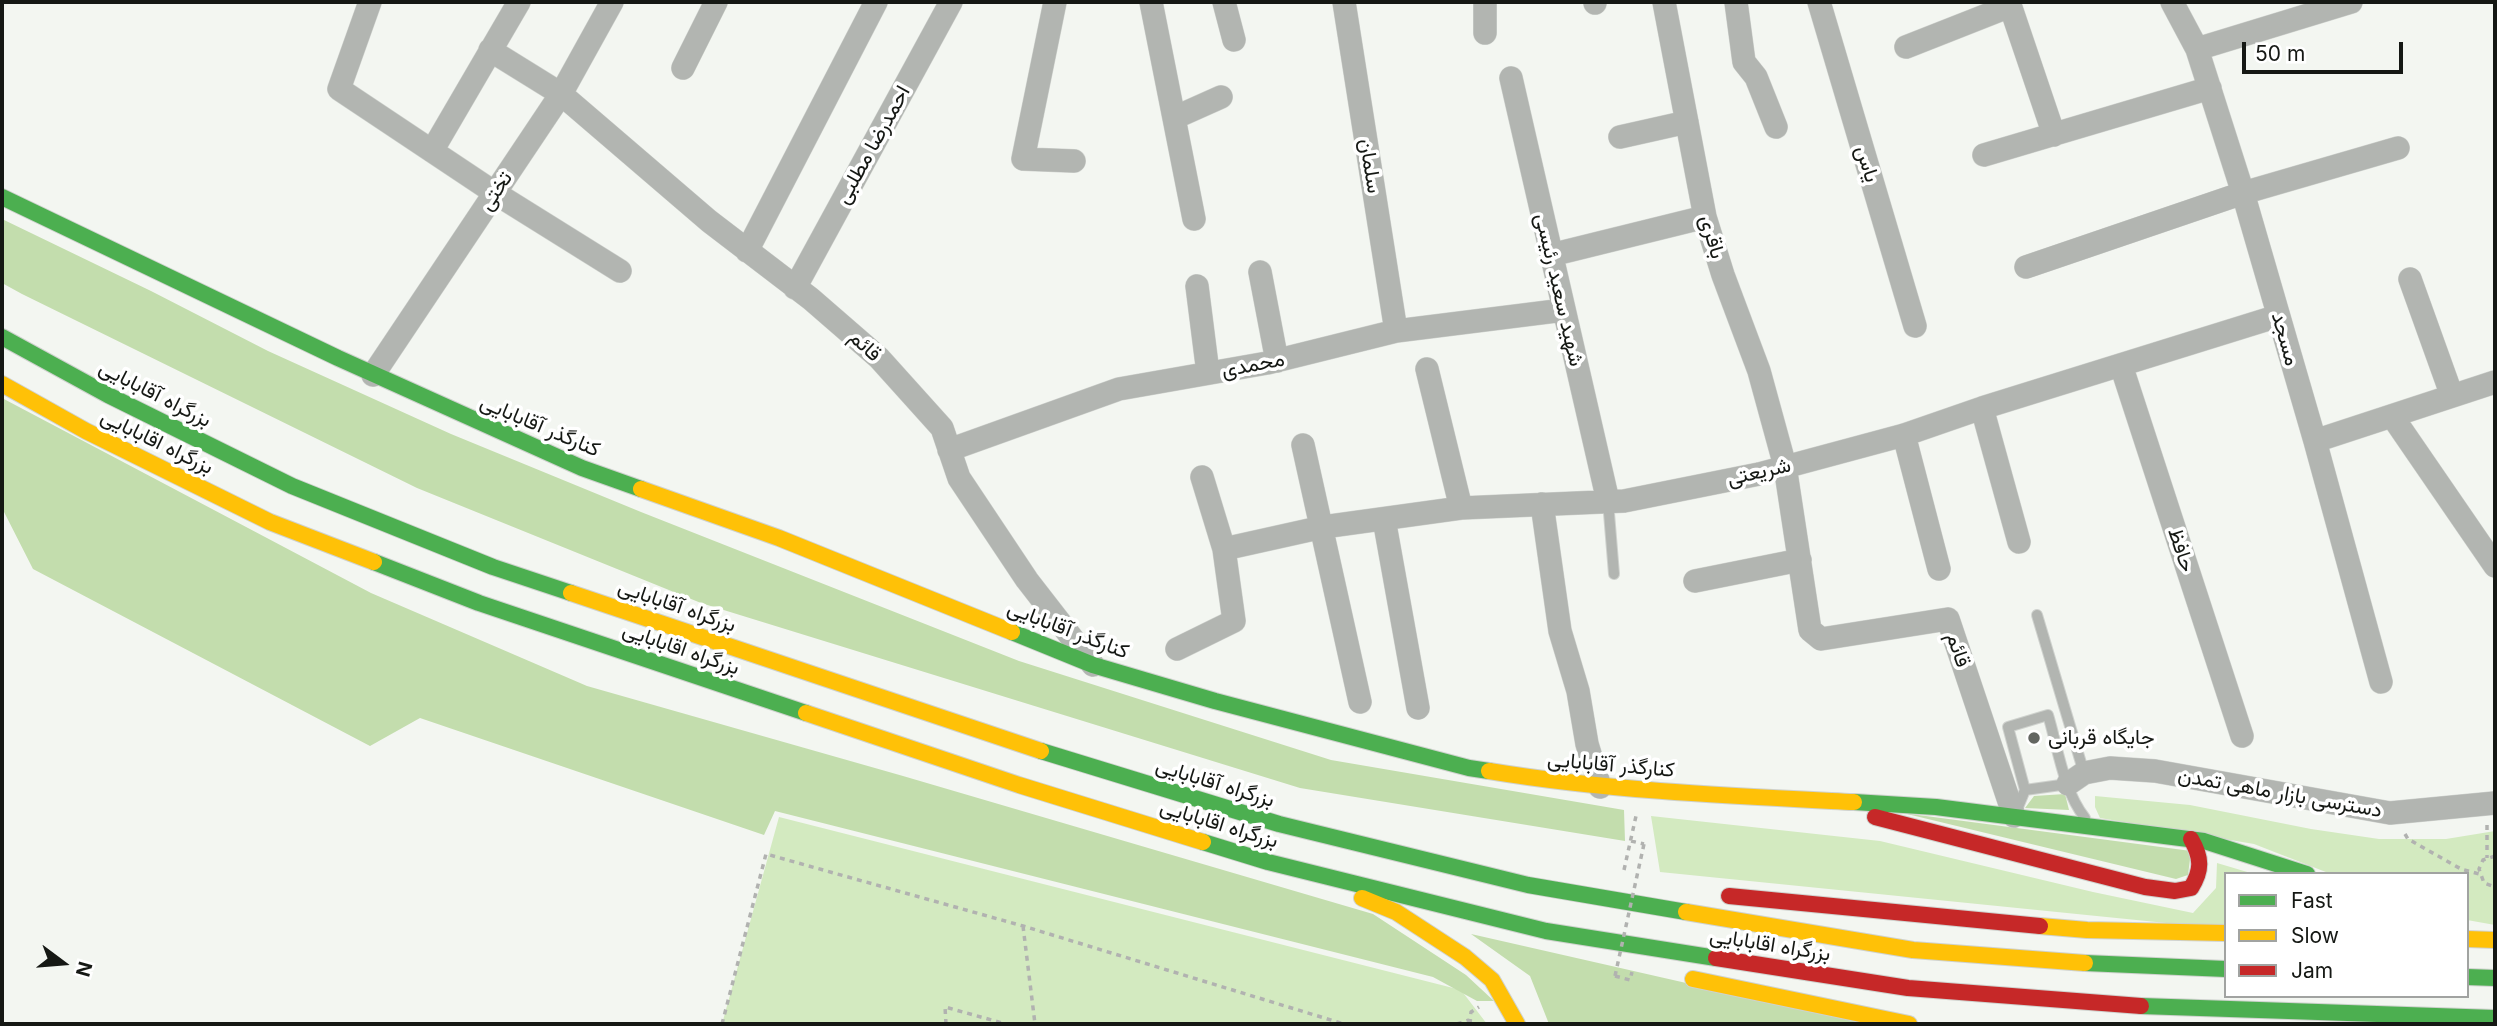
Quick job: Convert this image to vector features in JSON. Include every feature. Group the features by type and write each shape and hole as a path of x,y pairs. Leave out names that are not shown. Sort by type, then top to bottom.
{"main road":[{"name":"کنارگذر آقابابایی","path":"2,197 373,375 582,468 779,538 1093,665 1215,701 1469,768 1554,782 1641,790 1937,807 2014,816 2204,841 2300,872"},
{"name":"بزرگراه آقابابایی","path":"2,337 108,395 292,486 493,567 1031,748 1279,824 1366,846"},
{"name":"بزرگراه اقابابایی","path":"2,384 86,430 271,522 479,603 1019,785 1280,865 1546,930 1908,988 2117,1005 2495,1018"},
{"path":"1811,799 2145,887 2175,891 2190,888 2201,872 2200,854 2191,839"},
{"path":"1366,846 1643,888"},
{"name":"بزرگراه اقابابایی","path":"1366,846 1528,885 1913,950 2119,966 2224,970"},
{"path":"1280,865 1396,912 1465,957 1492,980 1517,1024"},
{"path":"1709,894 2087,930 2224,933"},
{"path":"1546,930 1609,957"},
{"path":"2469,937 2493,940"},
{"path":"1675,975 1909,1024"},
{"path":"2469,977 2495,978"}],"street":[{"path":"370,2 339,89 495,193 620,271"},
{"path":"432,151 519,2"},
{"name":"تختی","path":"373,375 561,94 612,2"},
{"path":"683,68 716,2"},
{"path":"747,251 876,2"},
{"name":"احمدرضا مطلبی","path":"795,288 951,2"},
{"path":"1055,2 1023,159 1074,161"},
{"path":"1152,2 1194,219"},
{"path":"1224,2 1234,40"},
{"name":"سلمان","path":"1344,2 1396,331"},
{"path":"1485,2 1485,33"},
{"name":"باقری","path":"1664,2 1705,217 1723,275 1759,371 1785,466 1810,630"},
{"path":"1736,2 1744,62 1756,77 1776,127"},
{"name":"یاس","path":"1819,2 1915,326"},
{"name":"مسجد","path":"2172,2 2197,49 2243,193 2381,682"},
{"path":"2197,49 2351,2"},
{"path":"1906,47 2009,4 2054,135"},
{"name":"قائم","path":"490,50 561,94 709,221 879,358 942,428 959,478 1027,580 1093,665"},
{"name":"شهید سعید رئیسی","path":"1511,78 1608,501"},
{"path":"1984,155 2210,88"},
{"path":"1174,118 1221,97"},
{"path":"1620,137 1687,122"},
{"path":"2026,267 2243,193 2398,148"},
{"path":"1551,255 1705,217"},
{"path":"1260,272 1277,361"},
{"path":"2410,279 2452,396"},
{"path":"1197,286 1208,373"},
{"name":"محمدی","path":"949,450 1119,389 1277,361 1396,331 1564,310"},
{"name":"شریعتی","path":"1224,549 1322,527 1461,508 1638,498 1759,474 1904,435 2278,316"},
{"name":"حافظ","path":"2120,365 2242,736"},
{"path":"1427,369 1461,508"},
{"path":"2315,441 2495,382"},
{"path":"1982,408 2020,542"},
{"path":"2392,416 2495,565"},
{"path":"1904,435 1939,569"},
{"path":"1303,445 1360,702"},
{"path":"1177,649 1234,621 1224,549 1202,477"},
{"path":"1542,505 1560,631 1578,691 1587,744 1600,787"},
{"path":"1384,519 1418,708"},
{"path":"1695,581 1800,560"},
{"name":"قائم","path":"1810,630 1821,639 1948,619 2014,816"},
{"name":"دسترسی بازار ماهی تمدن","path":"2076,779 2110,768 2155,771 2390,813 2491,804"}],"lane":[{"path":"1608,501 1614,574"},
{"path":"2036,615 2076,779 2078,808 2091,826"},
{"path":"2014,816 2025,790 2008,727 2048,715 2076,779"},
{"path":"2025,790 2076,779"}],"path":[{"path":"1621,886 1641,790"},
{"path":"2487,858 2491,804"},
{"path":"2390,813 2408,839 2461,869 2479,874"},
{"path":"1630,980 1615,975 1644,844 1631,841"},
{"path":"722,1024 766,854 1023,926 1344,1024"},
{"path":"2495,856 2480,864 2479,874 2484,883 2495,887"},
{"path":"1023,926 1035,1024"},
{"path":"946,1024 945,1007 1006,1024"},
{"path":"1457,1024 1469,1020"}],"green space":[{"path":"2,219 268,351 451,434 1019,661 1331,760 1624,810 1625,841 1300,788 701,603 417,488 22,294 2,283"},
{"path":"2,398 371,593 587,686 1373,914 1466,975 1494,1001 1477,1001 1433,977 775,811 764,835 420,718 370,746 33,569 2,508"},
{"path":"2065,794 2069,810 2025,808 2034,796"},
{"path":"2095,796 2190,805 2311,829 2379,839 2446,839 2495,831 2495,925 2469,920 2469,872 2326,872 2254,844 2100,818 2095,807"},
{"path":"1903,813 2191,851 2188,875 2176,879"},
{"path":"1651,816 1880,841 2193,913 2216,888 2217,863 2247,872 2224,872 2224,925 2186,925 1660,872"},
{"path":"779,817 1461,990 1487,1024 722,1024"},
{"path":"1471,934 1796,1008 1886,1024 1549,1024 1530,976"}],"traffic: fast":[{"path":"2,197 338,358 582,468 641,489"},
{"path":"2,337 108,395 292,486 493,567 571,593"},
{"path":"374,562 479,603 806,713"},
{"path":"1012,632 1093,665 1215,701 1489,771"},
{"path":"1041,751 1279,824 1528,885 1686,912"},
{"path":"1854,802 1936,807 2204,841 2301,872"},
{"path":"1203,842 1268,862 1546,931 1716,958"},
{"path":"2085,963 2224,969"},
{"path":"2469,977 2495,978"},
{"path":"2141,1006 2495,1018"}],"traffic: slow":[{"path":"2,384 86,431 270,522 374,562"},
{"path":"641,489 779,538 1012,632"},
{"path":"571,593 1041,751"},
{"path":"806,713 1019,785 1203,842"},
{"path":"1489,771 1625,788 1854,802"},
{"path":"1362,898 1396,912 1465,957 1492,980 1517,1024"},
{"path":"1686,912 1913,950 2085,963"},
{"path":"2040,926 2087,930 2224,933"},
{"path":"2469,939 2495,940"},
{"path":"1693,979 1909,1024"}],"traffic: jam":[{"path":"1875,817 2145,887 2175,891 2191,888 2197,875 2199,858 2191,839"},
{"path":"1729,896 2040,926"},
{"path":"1716,958 1908,988 2141,1006"}],"place":[{"name":"جایگاه قربانی","path":"2034,738"}]}
